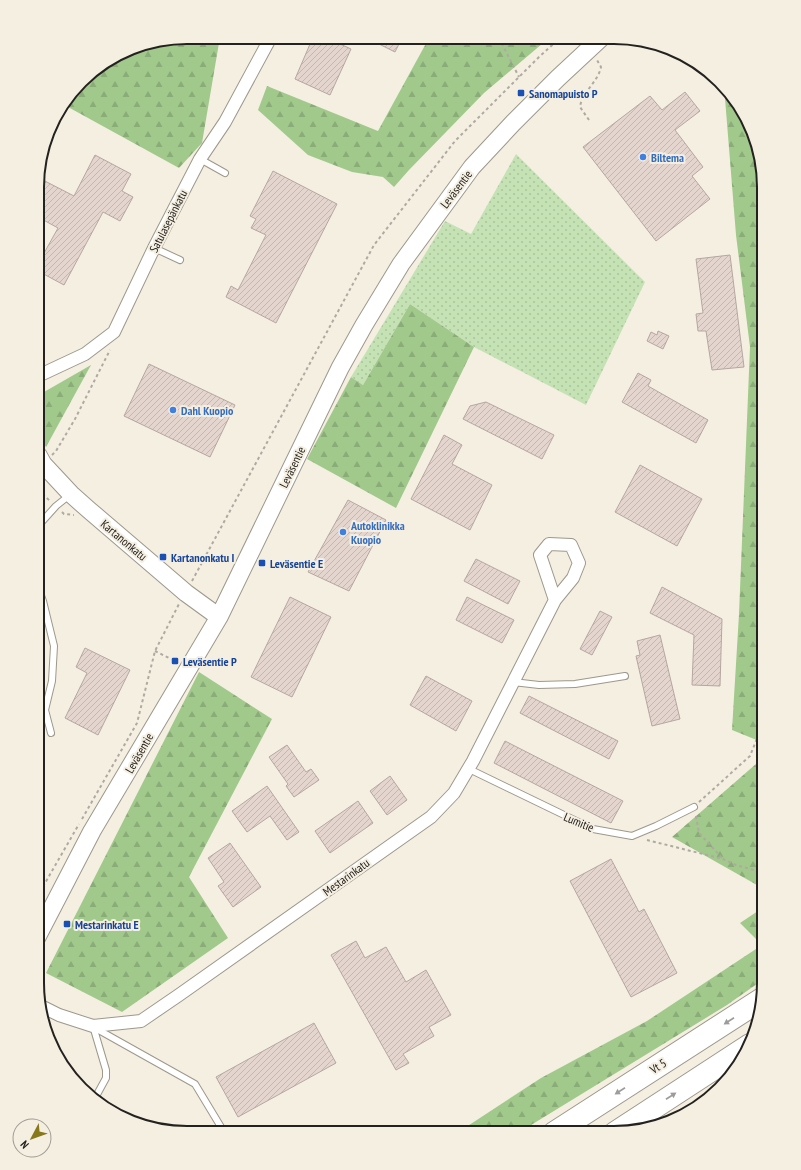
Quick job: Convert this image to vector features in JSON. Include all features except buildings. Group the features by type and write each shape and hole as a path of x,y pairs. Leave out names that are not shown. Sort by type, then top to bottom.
{"highway":[{"name":"Vt 5","path":"565,1126 756,1004"},
{"path":"626,1126 739,1052"}],"main road":[{"name":"Leväsentie","path":"44,924 92,831 219,617 340,368 401,264 472,167 513,123 594,44"},
{"name":"Kartanonkatu","path":"44,465 71,494 186,593 219,617"}],"street":[{"name":"Satulasepänkatu","path":"44,373 85,354 114,332 154,248 200,159 225,122 267,44"},
{"name":"Mestarinkatu","path":"46,1009 59,1015 93,1026 141,1021 431,817 454,794 469,769 555,600"}],"lane":[{"path":"200,159 224,173"},
{"path":"154,248 180,260"},
{"path":"44,519 56,506 71,494"},
{"path":"44,605 54,646 52,681 45,710 51,732"},
{"path":"514,682 539,685 575,684 625,676"},
{"name":"Lumitie","path":"469,769 593,829 632,836"},
{"path":"632,836 694,807"},
{"path":"93,1026 106,1070 106,1078 97,1094"},
{"path":"93,1026 194,1084 220,1126"}],"path":[{"path":"502,44 519,77"},
{"path":"44,885 137,722 155,651 181,600 374,245 455,141 553,44"},
{"path":"589,120 580,107 580,101 600,74 601,67 596,59"},
{"path":"155,651 175,661"},
{"path":"722,859 699,833 694,807 750,756 757,739"},
{"path":"632,836 722,859 757,871"}],"green space":[{"path":"219,44 202,143 179,168 68,107 79,93 100,73 115,63 132,55 168,45"},
{"path":"426,44 542,44 484,93 394,187 383,177 352,172 308,155 258,110 267,86 378,131"},
{"path":"725,96 738,115 746,132 752,150 757,177 757,740 732,730 739,614 750,347 736,235"},
{"path":"516,154 645,282 586,405 474,347 410,304 363,385 351,377 445,221 471,234"},
{"path":"410,304 474,347 396,508 307,459 351,377 363,385"},
{"path":"91,365 46,447 44,444 44,392"},
{"path":"199,672 272,719 189,877 228,938 122,1012 46,973"},
{"path":"757,763 757,885 672,837"},
{"path":"757,912 757,940 740,923"},
{"path":"757,948 757,984 727,1005 529,1126 468,1126 541,1078 647,1021"}],"place":[{"name":"Sanomapuisto P","path":"521,93"},
{"name":"Biltema","path":"643,157"},
{"name":"Dahl Kuopio","path":"173,410"},
{"name":"Autoklinikka Kuopio","path":"343,532"},
{"name":"Kartanonkatu I","path":"163,557"},
{"name":"Leväsentie E","path":"262,563"},
{"name":"Leväsentie P","path":"175,661"},
{"name":"Mestarinkatu E","path":"67,924"}]}
